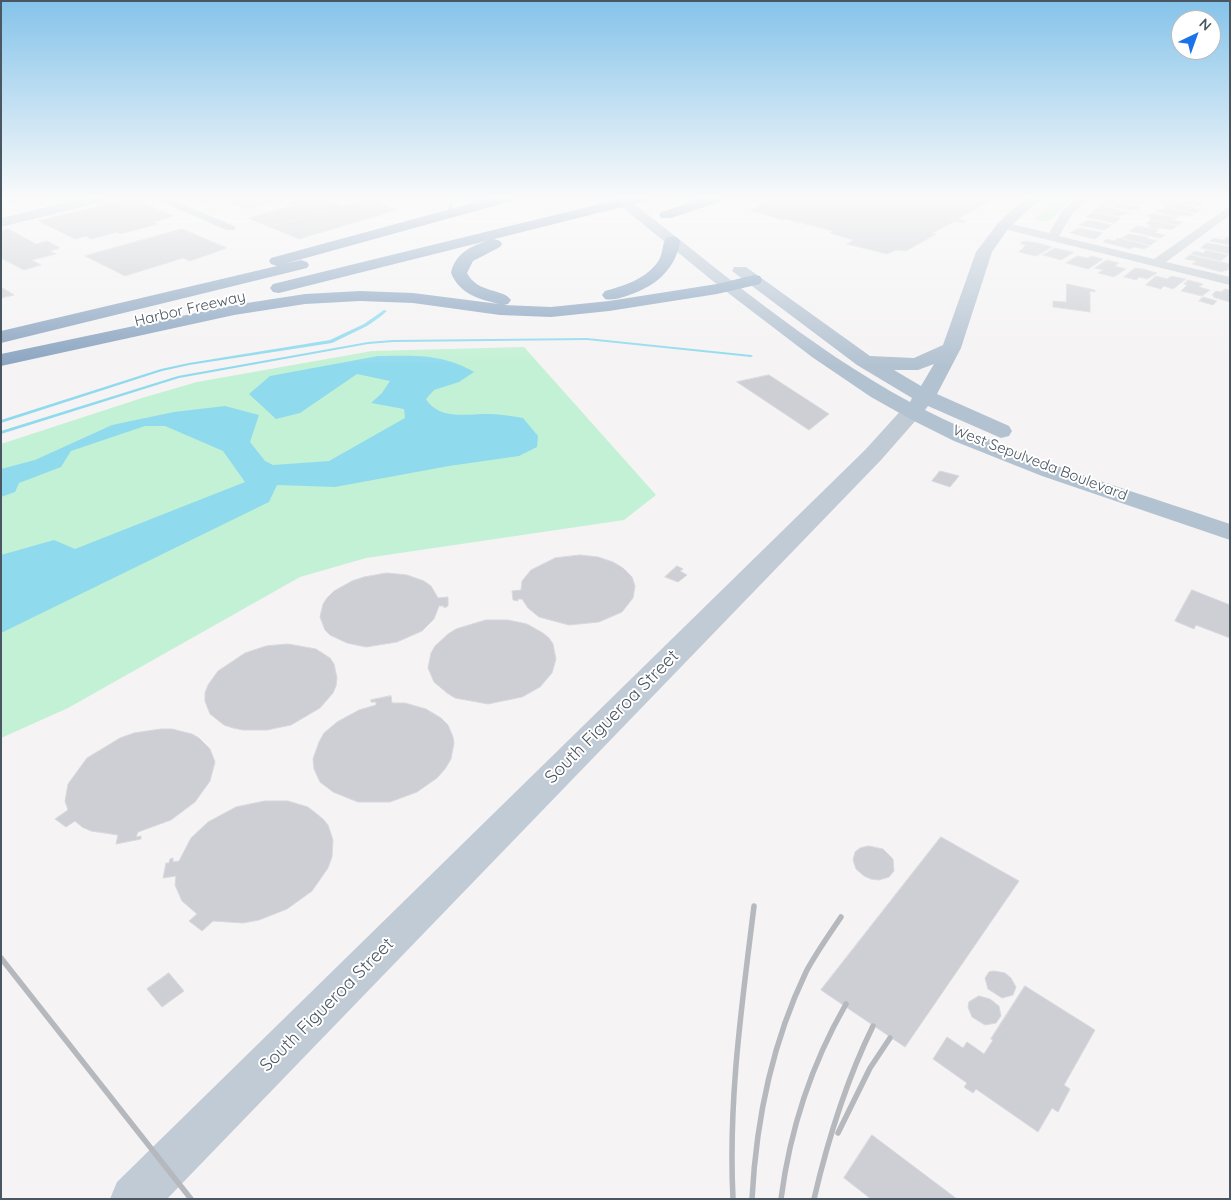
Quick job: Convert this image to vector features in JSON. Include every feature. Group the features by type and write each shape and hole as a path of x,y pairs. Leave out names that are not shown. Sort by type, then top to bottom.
{"highway":[{"path":"3,342 80,310 301,254"},
{"name":"Harbor Freeway","path":"3,342 362,254"},
{"name":"Harbor Freeway","path":"3,342 394,254"},
{"path":"474,254 461,264 459,274 461,279 474,290 508,301 553,304 594,299 630,288 654,275 670,254"},
{"path":"1,360 234,310 305,298 360,296 413,298 500,310 551,312 600,308 717,289 754,280"}],"main road":[{"name":"West Sepulveda Boulevard","path":"690,254 847,374 919,404 1230,512"},
{"name":"South Figueroa Street","path":"134,1199 866,462 919,404 951,348 984,254"},
{"name":"West Sepulveda Boulevard","path":"730,263 864,361 950,430 1015,457 1230,532"},
{"path":"864,361 893,365 918,364 951,348"}],"street":[{"path":"1119,254 1230,281"},
{"path":"1156,263 1168,254"}],"green space":[{"path":"524,347 656,495 624,520 366,558 300,577 68,708 1,738 1,444 197,382 372,351"}],"water":[{"path":"378,356 427,357 450,361 474,372 459,382 434,390 426,399 431,406 445,413 462,415 496,414 523,418 538,436 537,447 519,456 449,466 335,487 277,485 269,502 1,633 1,555 54,540 75,549 245,482 223,451 165,426 145,426 71,451 61,467 19,483 15,492 1,497 1,469 35,460 112,425 174,412 225,406 259,415 250,442 265,461 273,465 329,461 405,418 404,409 371,403 382,393 390,381 357,374 300,413 276,419 249,394 270,376"}],"building":[{"path":"1,254 56,254 32,260 41,265 24,270 1,258"},
{"path":"92,254 210,254 190,261 183,258 125,276 85,256"},
{"path":"1045,254 1071,254 1061,260 1043,255"},
{"path":"1191,254 1228,255 1221,261"},
{"path":"1190,255 1230,264 1230,267 1226,268 1230,269 1221,272 1192,264 1196,261 1185,259"},
{"path":"1077,256 1088,258 1091,256 1103,259 1088,269 1066,263"},
{"path":"1107,260 1119,263 1115,266 1126,269 1114,277 1098,273 1103,270 1095,268"},
{"path":"1135,268 1157,273 1147,279 1139,277 1136,280 1124,277"},
{"path":"1156,276 1167,279 1171,276 1186,279 1173,289 1164,286 1161,289 1146,285"},
{"path":"1188,280 1203,284 1199,287 1210,290 1202,296 1181,291 1187,285 1184,284"},
{"path":"1067,284 1095,290 1095,292 1090,291 1090,312 1053,307 1053,301 1066,302"},
{"path":"1,287 14,295 1,298"},
{"path":"1225,289 1230,290 1230,302 1213,297 1215,296 1212,295 1216,291 1221,292"},
{"path":"1203,297 1217,301 1213,305 1199,301"},
{"path":"769,375 829,414 809,430 737,382"},
{"path":"940,471 959,476 950,487 932,481"},
{"path":"580,555 598,557 613,562 632,577 635,586 633,598 622,612 599,622 569,625 539,617 528,608 522,599 518,599 518,601 513,600 512,591 521,590 522,581 531,570 555,558"},
{"path":"677,566 683,569 680,571 687,575 678,582 665,577"},
{"path":"387,573 407,575 424,581 431,586 438,598 448,597 448,606 444,608 444,606 439,606 434,619 422,631 397,642 366,647 347,643 330,635 325,630 320,617 323,604 334,591 352,581"},
{"path":"1192,590 1230,605 1230,638 1196,625 1194,629 1175,621"},
{"path":"486,620 508,620 527,624 549,638 553,644 556,659 552,673 540,687 522,697 488,704 455,698 434,682 428,668 431,653 435,646 456,629"},
{"path":"288,644 316,649 330,658 334,664 337,678 336,686 333,693 320,708 291,725 267,730 233,728 224,725 210,714 205,701 205,693 218,671 245,653 266,646"},
{"path":"391,696 392,703 405,703 426,709 441,718 448,725 454,743 451,759 445,769 437,778 417,792 390,802 358,802 333,792 320,782 314,769 313,759 324,733 337,722 359,710 376,705 376,702 371,702 371,700"},
{"path":"172,729 192,734 210,749 215,762 210,781 195,802 171,820 138,832 136,837 141,836 141,839 116,844 118,835 91,831 75,821 66,827 55,819 68,810 65,801 68,784 87,758 120,738 134,733"},
{"path":"265,801 288,801 308,807 323,819 328,825 333,840 332,857 328,868 312,891 287,909 259,920 243,923 213,921 202,931 189,921 197,914 182,901 175,885 176,876 163,878 166,863 169,863 170,859 173,858 173,862 179,861 191,838 208,822 236,807"},
{"path":"941,837 1019,881 905,1047 821,990"},
{"path":"869,846 883,849 893,859 894,871 889,877 879,880 871,879 856,869 853,860 855,852 860,848"},
{"path":"989,972 1005,973 1011,978 1016,987 1013,995 1002,998 988,989 985,978"},
{"path":"169,973 184,991 162,1007 147,989"},
{"path":"1025,986 1095,1030 1064,1085 1070,1089 1058,1112 1052,1108 1038,1132 976,1089 973,1093 964,1087 967,1083 933,1059 947,1037 963,1048 967,1042 984,1054 993,1040 991,1039"},
{"path":"979,996 990,999 999,1006 1001,1016 996,1023 985,1025 972,1017 968,1007 969,1002"},
{"path":"872,1135 957,1199 871,1199 844,1178"}],"waterway":[{"path":"332,341 366,325 385,311"},
{"path":"1,433 178,377 368,343 393,341 587,339 751,356"},
{"path":"1,422 161,370 332,341"}],"railway":[{"path":"733,1199 732,1125 734,1089 754,906"},
{"path":"752,1199 757,1141 775,1054 794,999 806,972 841,917"},
{"path":"1,958 191,1199"},
{"path":"781,1199 790,1148 804,1098 822,1050 846,1004"},
{"path":"814,1199 825,1154 839,1111 854,1068 873,1026"},
{"path":"838,1133 870,1068 890,1038"}]}
